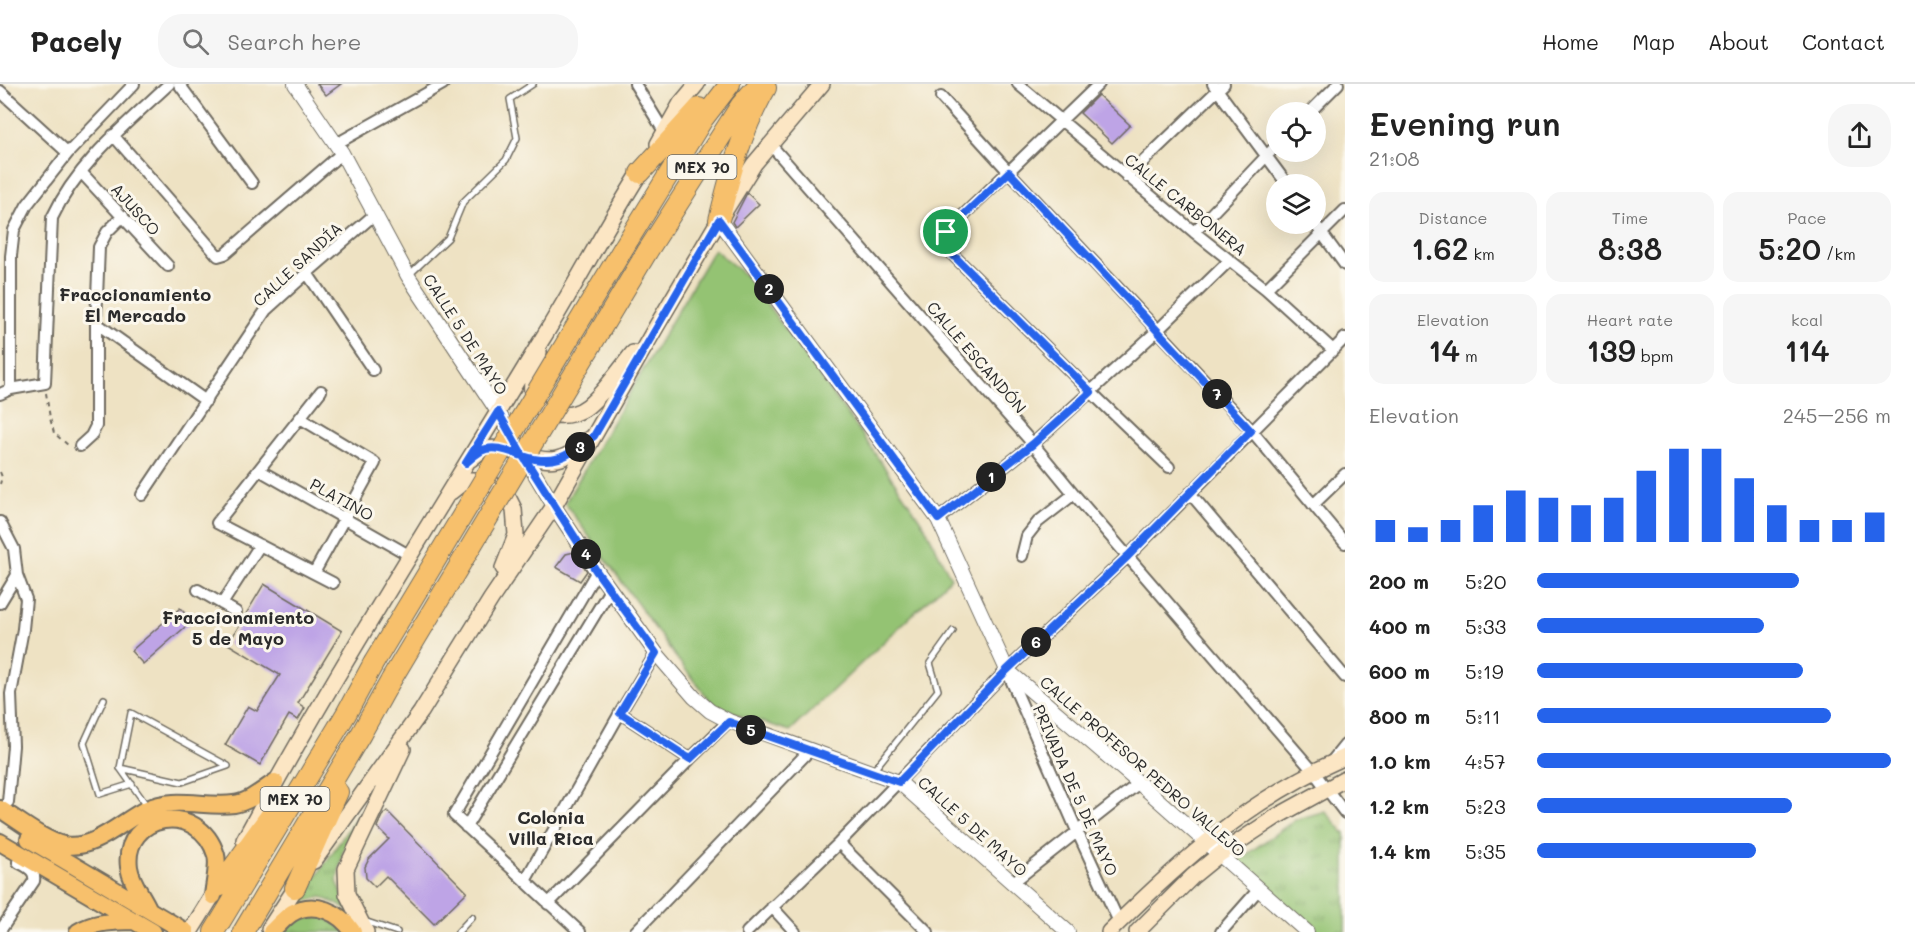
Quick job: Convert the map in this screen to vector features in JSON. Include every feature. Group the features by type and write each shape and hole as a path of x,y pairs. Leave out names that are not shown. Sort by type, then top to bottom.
{"highway":[{"path":"640,173 722,84"},
{"name":"MEX 70","path":"214,932 624,247 703,119 730,84"},
{"name":"MEX 70","path":"243,932 647,252 741,105 759,84"},
{"path":"719,220 736,153 758,102 769,84"},
{"path":"216,891 346,714"},
{"path":"295,888 334,803 361,734"}],"main road":[{"path":"0,822 188,932 216,891 275,782 409,555 542,341 681,103 697,84"},
{"path":"269,932 295,888 421,712 490,599 554,506 656,327 754,164 822,84"},
{"path":"542,341 532,394 537,404 547,414 563,416 587,407 656,327"},
{"path":"466,463 482,450 498,448 523,456 547,460 558,459 594,436"},
{"path":"438,509 448,494 466,480 479,480 494,485 509,499 514,509 516,535 490,599"},
{"path":"360,928 347,894 346,869 421,712"},
{"path":"1114,927 1168,874 1206,842 1258,804 1313,771 1345,757"},
{"path":"1137,932 1193,876 1220,854 1276,817 1345,779"},
{"path":"4,806 35,831 64,845 73,846 104,836 148,808 184,802 235,804 251,798 275,782"},
{"path":"150,910 132,877 129,867 130,852 134,840 142,830 160,820 189,822 199,827 207,837 217,857 216,891"},
{"path":"0,842 153,932"},
{"path":"269,932 290,914 307,908 328,911 360,928"},
{"path":"78,932 85,927 101,923 136,922"}],"street":[{"path":"134,84 68,153 27,205 14,230 10,256 5,392 45,383 52,218 62,198 113,135 169,84"},
{"path":"179,84 252,183"},
{"name":"CALLE 5 DE MAYO","path":"295,84 339,149 408,276 498,412 554,506 597,572 656,653 694,697 710,711 729,722 899,782 1068,932"},
{"path":"113,135 218,256 225,254 339,149 443,84"},
{"path":"635,84 665,133"},
{"name":"CALLE CARBONERA","path":"1018,84 1063,120 1127,177 1266,289 1333,350"},
{"path":"1099,84 946,232 944,242 950,252 1169,467"},
{"path":"1320,102 1338,84"},
{"path":"1127,177 1219,86 1266,155"},
{"path":"0,91 68,153"},
{"path":"941,97 1251,431 1345,543"},
{"name":"CALLE ESCANDÓN","path":"770,144 1033,444 1313,771 1345,813"},
{"path":"1194,232 1266,157"},
{"name":"AJUSCO","path":"81,172 168,266"},
{"path":"1326,223 1345,210"},
{"name":"CALLE SANDÍA","path":"142,495 266,310 375,214"},
{"path":"80,446 91,436 96,426 99,247 108,232 123,216"},
{"name":"CALLE PROFESOR PEDRO VALLEJO","path":"719,220 938,519 1007,670 1307,932"},
{"path":"1266,289 1313,234"},
{"path":"1322,234 1345,265"},
{"path":"938,519 1033,444 1157,331 1230,260"},
{"path":"307,273 373,370"},
{"path":"96,323 206,401"},
{"path":"747,932 839,843 1007,670 1128,556 1345,338"},
{"path":"321,391 217,523 333,583"},
{"path":"300,418 375,463 314,573"},
{"name":"PLATINO","path":"260,470 409,555"},
{"path":"1313,505 1345,474"},
{"path":"1190,493 1345,677"},
{"path":"1022,556 1027,536 1038,522 1074,494"},
{"path":"0,522 14,549 17,575 26,599 11,694 13,746 4,806"},
{"path":"222,604 260,545"},
{"path":"580,932 454,815 597,572"},
{"path":"0,603 17,575"},
{"path":"198,590 236,612"},
{"path":"466,827 610,590"},
{"path":"525,881 656,653"},
{"name":"PRIVADA DE 5 DE MAYO","path":"1007,670 1077,831 1114,927"},
{"path":"522,699 538,708"},
{"path":"620,713 690,759"},
{"path":"548,904 729,722"},
{"path":"1329,764 1345,745"},
{"path":"635,932 810,750"},
{"path":"1012,883 1139,783"},
{"path":"839,843 928,932"},
{"path":"0,850 32,871 35,876 34,881 0,931"},
{"path":"1221,932 1259,889"},
{"path":"772,907 795,932"}],"lane":[{"path":"408,276 448,238 463,202 506,160 517,138 510,99 533,84"},
{"path":"872,772 939,690 930,663 953,631"},
{"path":"104,699 84,743 100,794 132,784"},
{"path":"120,768 182,782 228,766 131,713 120,768 148,808"},
{"path":"458,932 472,917"},
{"path":"360,928 397,932"}],"path":[{"path":"45,383 54,434 69,446 80,446"},
{"path":"0,472 2,477 0,484"}],"green space":[{"path":"714,249 747,277 859,430 925,527 951,578 790,731 715,707 675,656 565,503"},
{"path":"361,810 343,851 337,881 349,910 322,897 293,904 320,871"},
{"path":"1325,811 1345,834 1345,932 1316,932 1236,862 1295,820"},
{"path":"322,915 347,932 282,932 299,918"}],"building":[{"path":"317,84 341,84 326,95"},
{"path":"1098,95 1130,125 1112,143 1080,113"},
{"path":"747,193 759,204 735,227 732,222"},
{"path":"574,552 587,571 580,581 556,567 566,554"},
{"path":"264,584 342,631 298,703 305,708 298,720 289,715 260,765 225,745 248,706 257,711 280,675 228,644"},
{"path":"180,608 192,621 143,664 131,651"},
{"path":"387,811 467,892 434,924 386,876 375,887 366,878 365,867 369,859 389,839 377,827"}],"district":[{"name":"Fraccionamiento El Mercado","path":"135,304"},
{"name":"Fraccionamiento 5 de Mayo","path":"238,627"},
{"name":"Colonia Villa Rica","path":"551,827"}],"route":[{"path":"946,232 944,242 950,252 1091,392 1033,444 938,519 719,220 594,436 558,459 532,459 523,456 498,412 466,463 482,450 498,448 523,456 597,572 656,653 620,713 690,759 729,722 899,782 1007,670 1128,556 1251,431 1009,172 946,232"}]}
